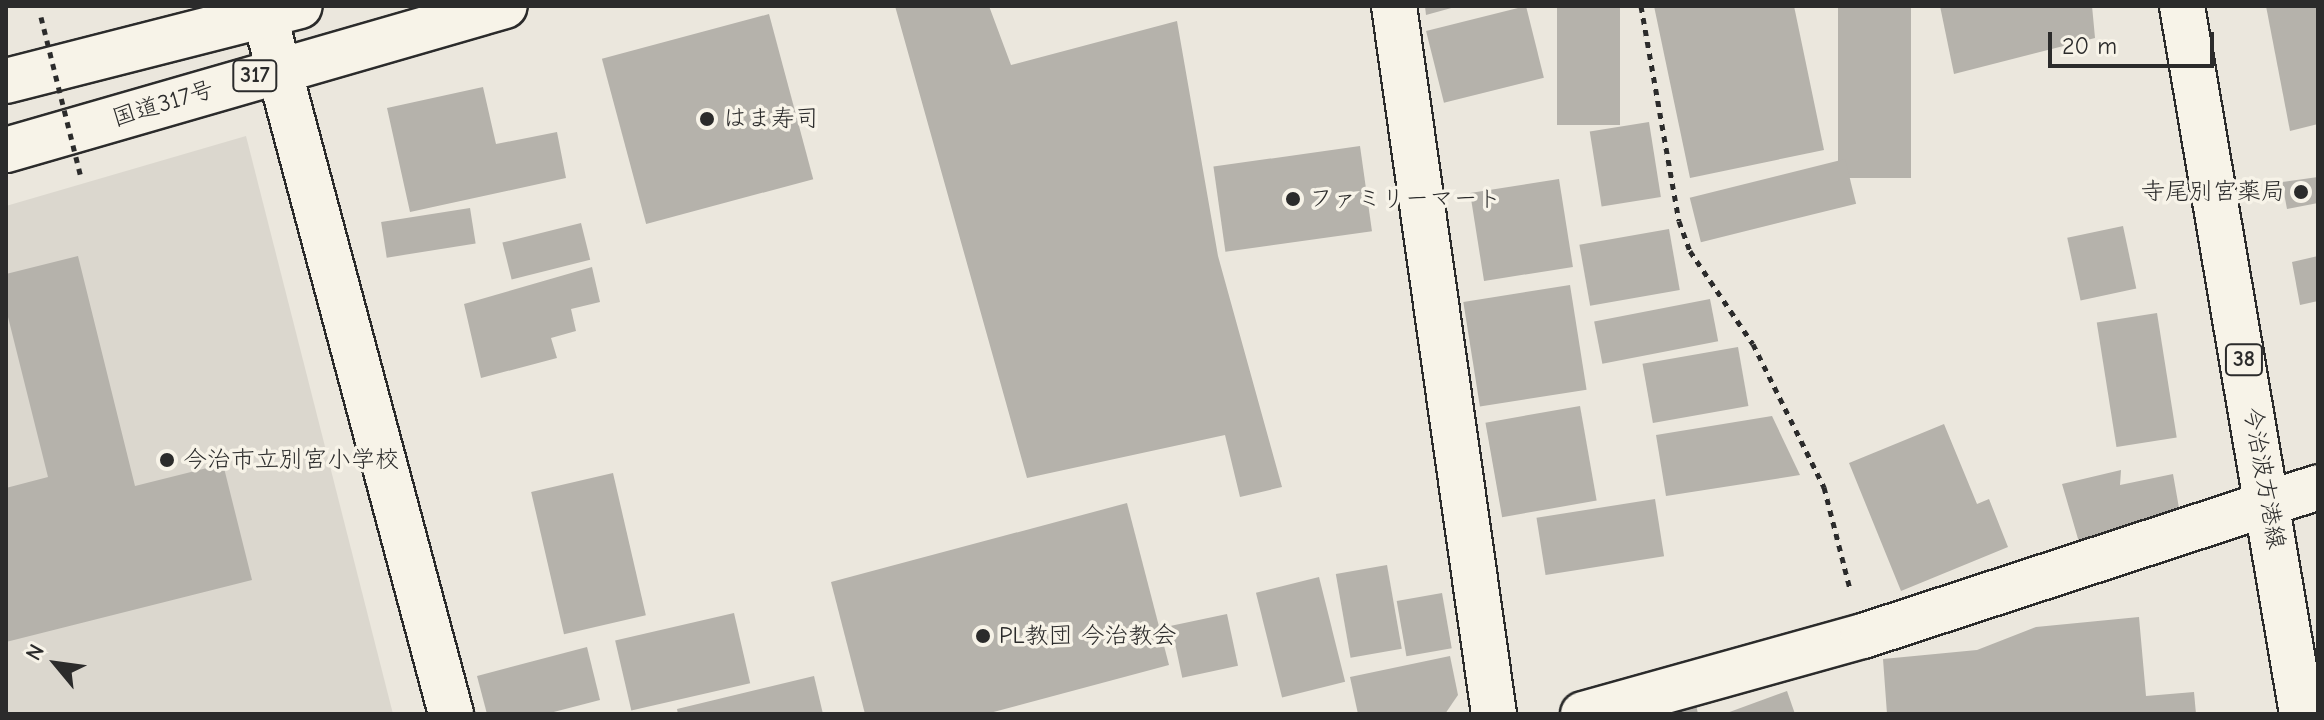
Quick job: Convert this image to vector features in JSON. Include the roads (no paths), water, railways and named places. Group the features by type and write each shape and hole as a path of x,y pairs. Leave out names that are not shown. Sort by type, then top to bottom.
{"main road":[{"name":"国道317号","path":"6,150 278,69 505,6"},
{"path":"1394,6 1494,714"},
{"name":"今治波方港線","path":"2182,6 2302,714"},
{"path":"276,9 278,69 451,714"},
{"name":"317","path":"6,81 276,9"},
{"path":"1583,714 1863,636 2268,500 2318,487"}],"place":[{"name":"はま寿司","path":"707,119"},
{"name":"寺尾別宮薬局","path":"2301,192"},
{"name":"ファミリーマート","path":"1293,199"},
{"name":"今治市立別宮小学校","path":"167,460"},
{"name":"PL教団 今治教会","path":"983,636"}]}
